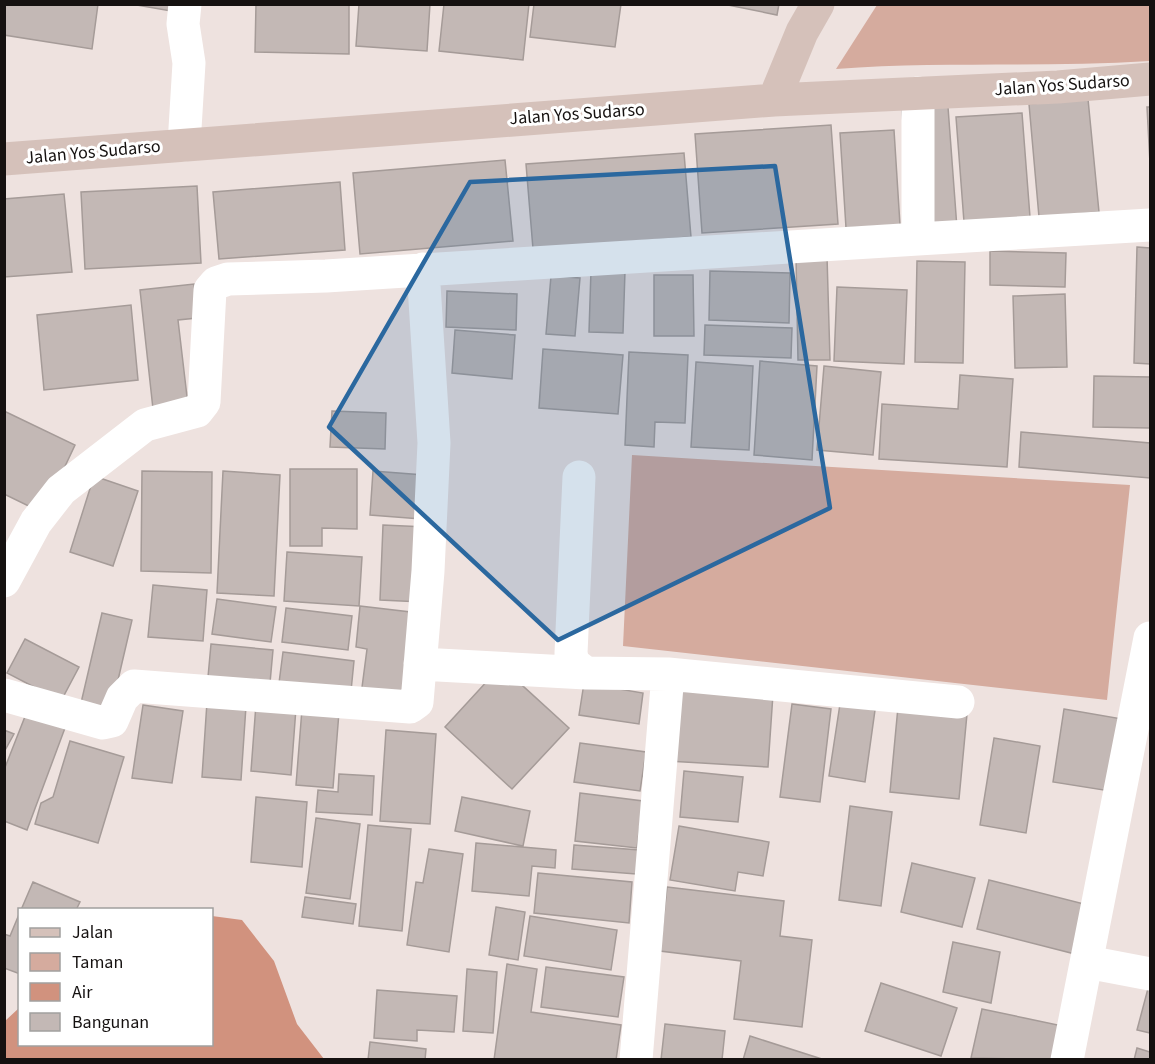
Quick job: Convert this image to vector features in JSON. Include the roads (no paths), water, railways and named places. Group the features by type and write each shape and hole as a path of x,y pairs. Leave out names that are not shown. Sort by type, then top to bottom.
{"street":[{"path":"184,145 189,63 183,24 185,4"},
{"path":"774,100 802,32 818,4"},
{"name":"Jalan Yos Sudarso","path":"4,159 774,100 1150,80"},
{"path":"918,93 918,239"},
{"path":"4,581 36,522 61,490 145,425 200,408 204,402 210,290 216,283 228,279 1150,225"},
{"path":"4,695 103,723 112,721 122,698 134,686 410,707 417,702 428,571 434,443 423,268"},
{"path":"579,477 572,653 573,663 586,673"},
{"path":"1067,1059 1150,638"},
{"path":"420,664 586,673 668,674 958,702"},
{"path":"636,1059 668,674"},
{"path":"1087,962 1150,974"}],"water":[{"path":"213,916 242,920 274,961 297,1024 324,1059 5,1059 5,1021 18,1009 18,1046 213,1046"}]}
